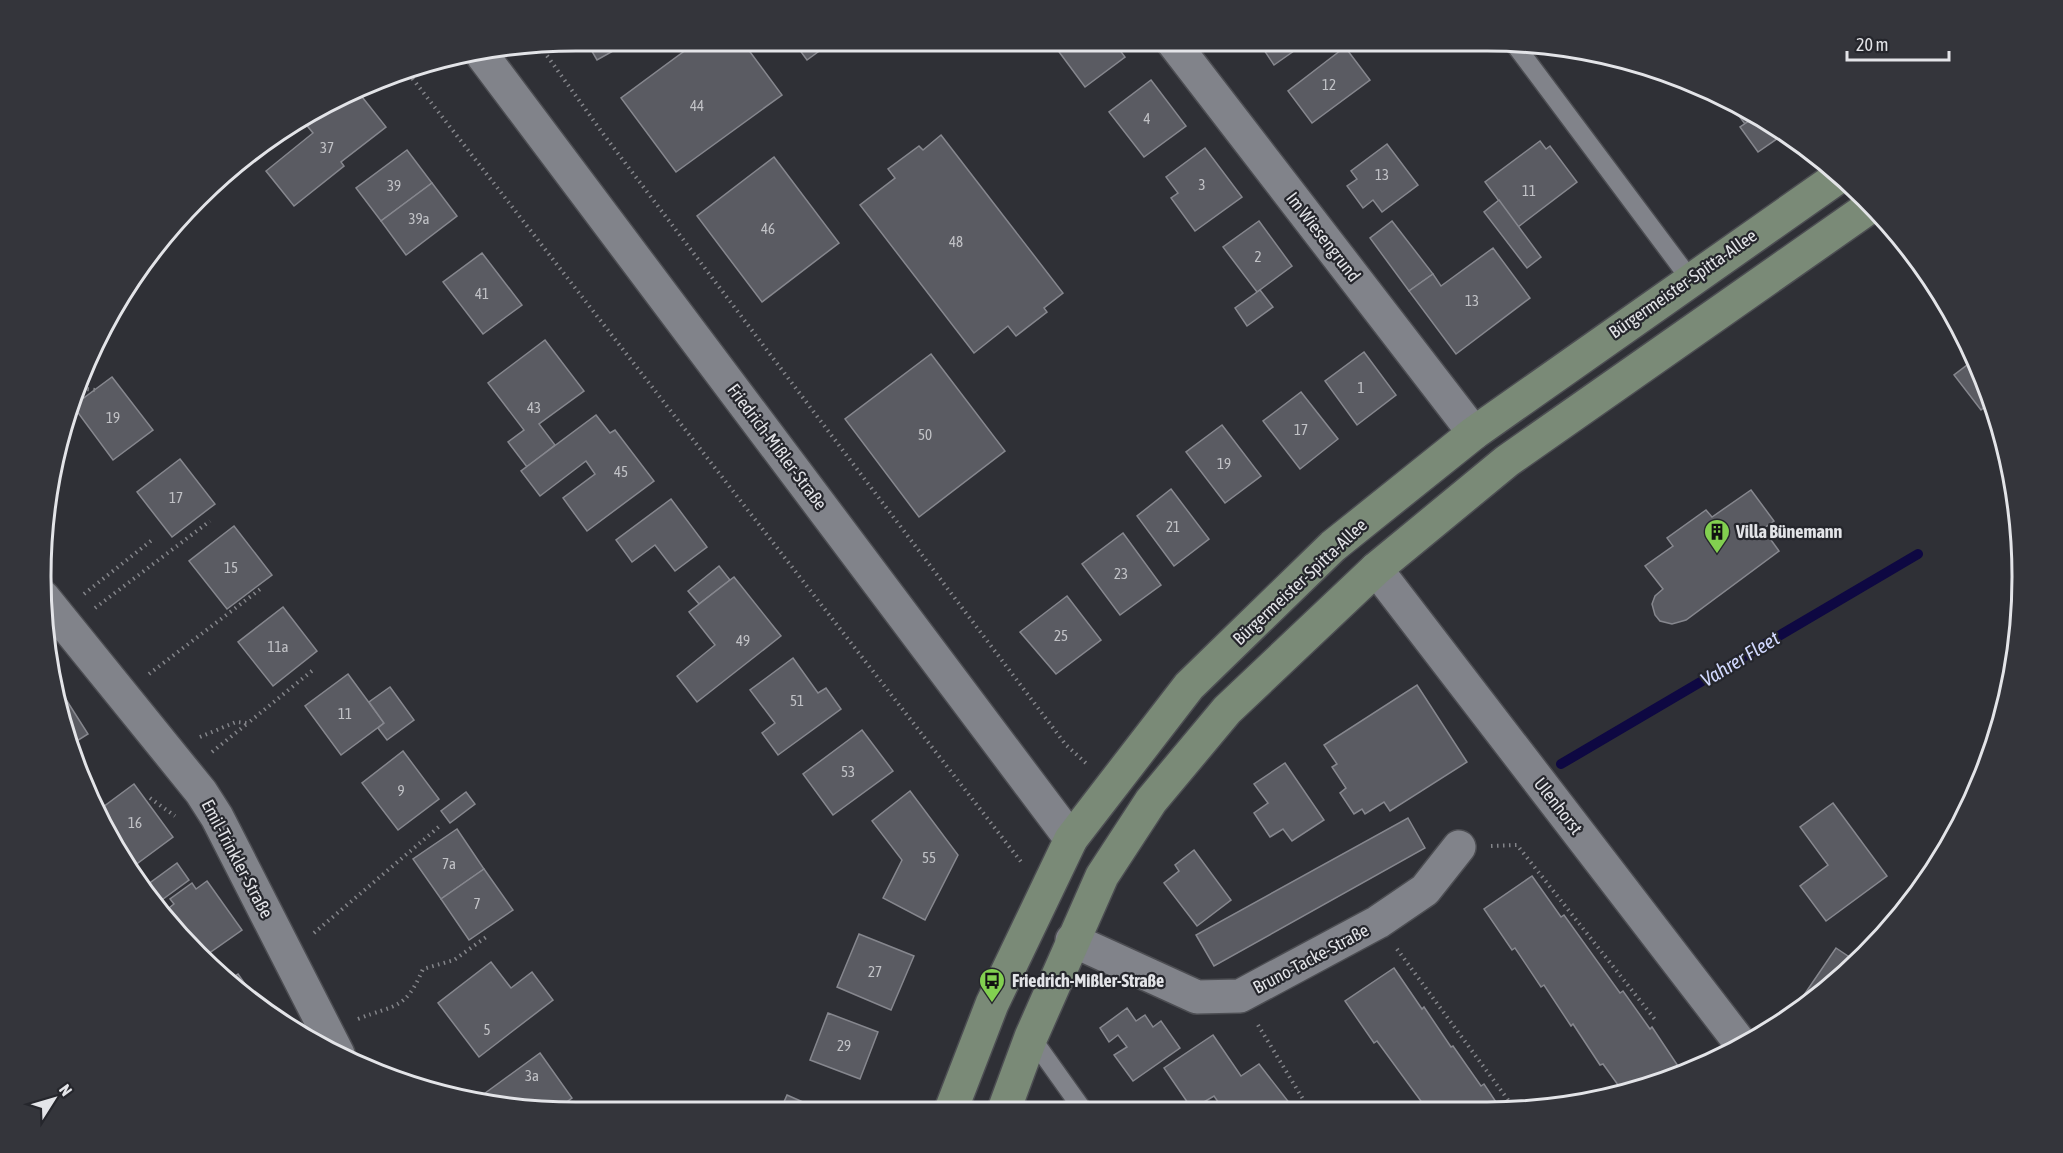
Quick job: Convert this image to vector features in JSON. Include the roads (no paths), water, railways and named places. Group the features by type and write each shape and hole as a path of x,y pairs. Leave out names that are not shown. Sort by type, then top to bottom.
{"main road":[{"name":"Bürgermeister-Spitta-Allee","path":"954,1102 992,1004 1071,839 1189,686 1333,546 1474,433 1833,181"},
{"path":"1008,1102 1072,940 1102,876 1151,801 1227,710 1376,568 1507,461 1863,211"}],"street":[{"name":"Im Wiesengrund","path":"1180,51 1474,433"},
{"name":"Friedrich-Mißler-Straße","path":"485,59 1071,839"},
{"name":"Ulenhorst","path":"1376,568 1737,1039"},
{"name":"Emil-Trinkler-Straße","path":"56,613 179,764 217,818 331,1041"},
{"name":"Bruno-Tacke-Straße","path":"1072,940 1197,997 1240,996 1378,922 1425,890 1459,847"}],"lane":[{"path":"1520,52 1690,279"},
{"path":"1032,1037 1077,1102"}],"waterway":[{"name":"Vahrer Fleet","path":"1561,764 1918,554"}],"place":[{"name":"Villa Bünemann","path":"1717,555"},
{"name":"Friedrich-Mißler-Straße","path":"992,1004"}]}
